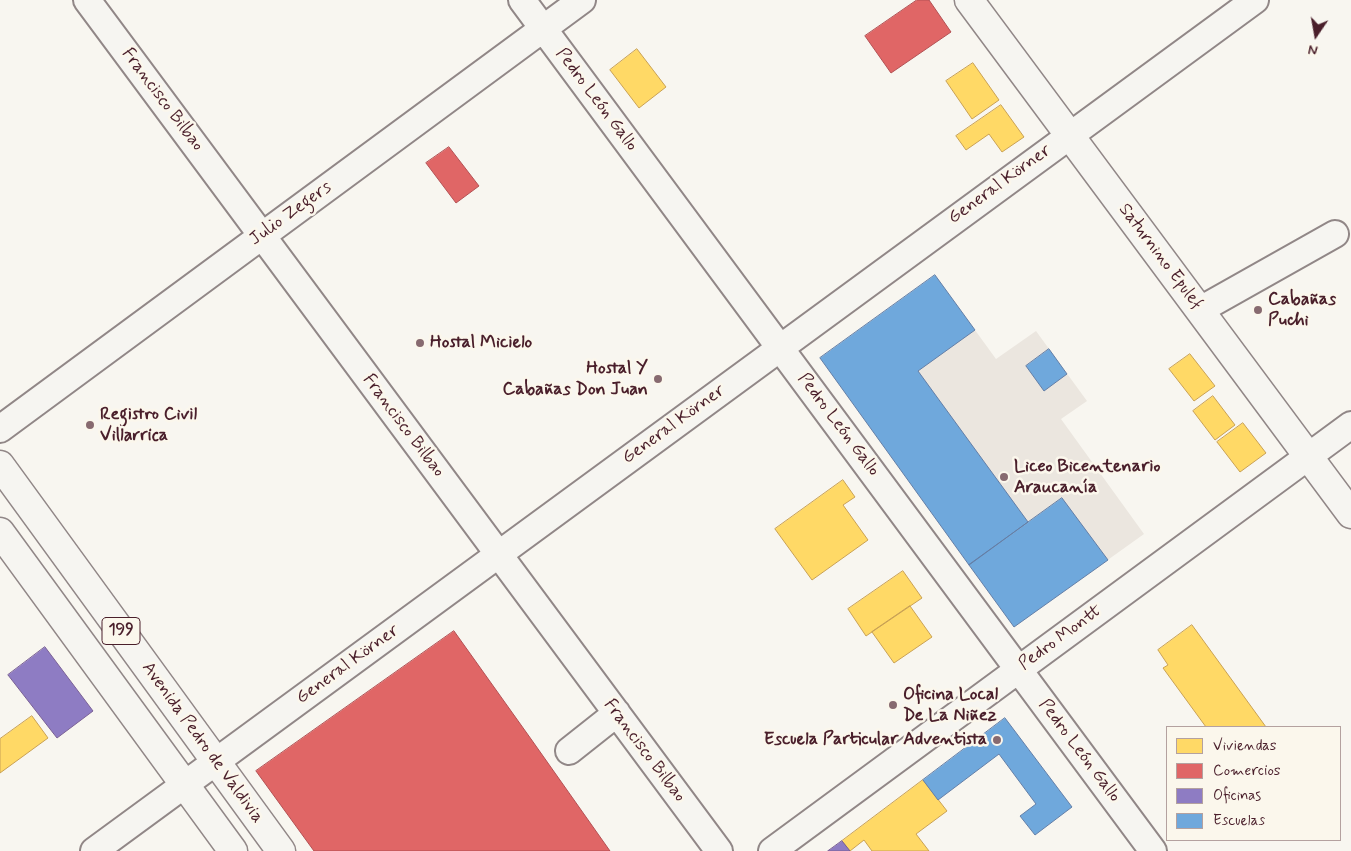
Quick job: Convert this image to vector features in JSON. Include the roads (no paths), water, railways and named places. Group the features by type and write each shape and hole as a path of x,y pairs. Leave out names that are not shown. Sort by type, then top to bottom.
{"main road":[{"name":"Saturnino Epulef","path":"970,0 1351,514"},
{"name":"Avenida Pedro de Valdivia","path":"0,465 281,851"},
{"name":"199","path":"0,532 233,851"}],"street":[{"name":"Francisco Bilbao","path":"87,0 719,851"},
{"name":"Pedro León Gallo","path":"522,0 1153,851"},
{"name":"Julio Zegers","path":"0,429 582,0"},
{"name":"General Körner","path":"94,851 1069,134 1255,0"},
{"path":"1200,310 1335,234"},
{"name":"Pedro Montt","path":"772,851 1351,425"},
{"path":"569,751 616,713"}],"place":[{"name":"Cabañas Puchi","path":"1258,310"},
{"name":"Hostal Micielo","path":"420,343"},
{"name":"Hostal Y Cabañas Don Juan","path":"658,379"},
{"name":"Registro Civil Villarrica","path":"90,425"},
{"name":"Liceo Bicentenario Araucanía","path":"1004,477"},
{"name":"Oficina Local De La Niñez","path":"893,705"},
{"name":"Escuela Particular Adventista","path":"997,740"}]}
